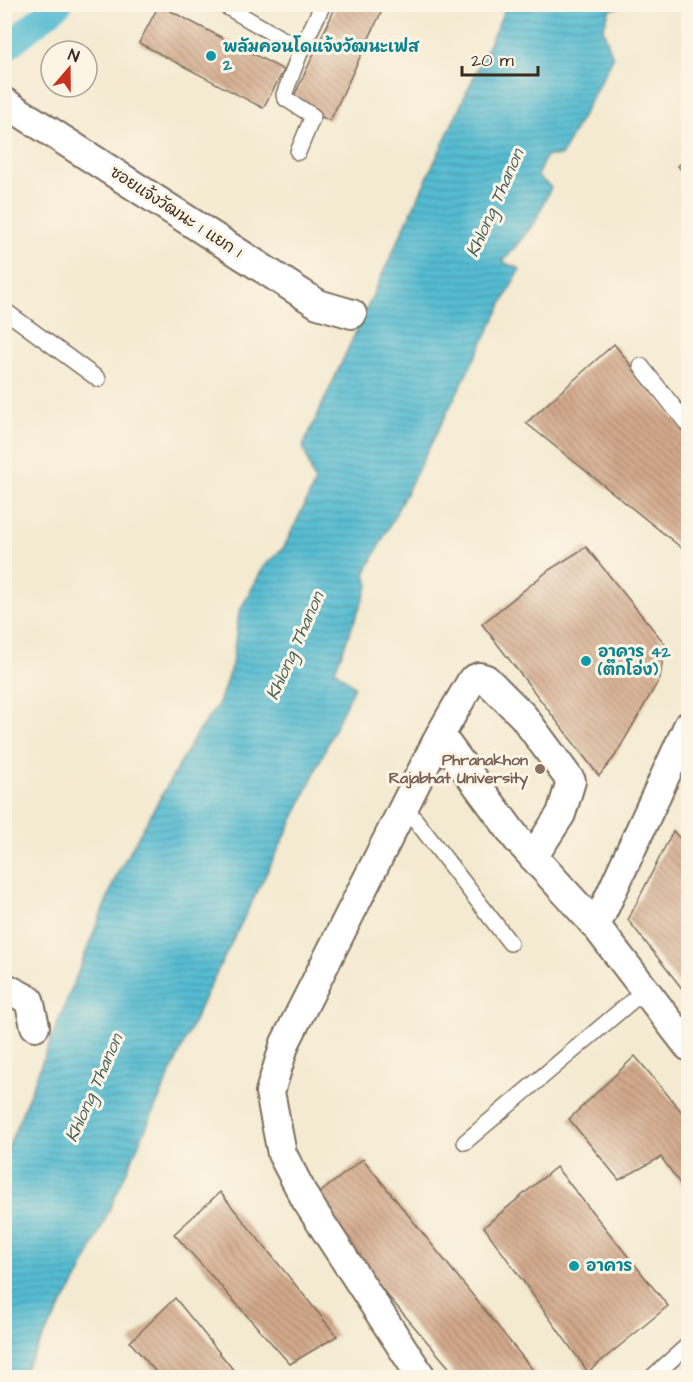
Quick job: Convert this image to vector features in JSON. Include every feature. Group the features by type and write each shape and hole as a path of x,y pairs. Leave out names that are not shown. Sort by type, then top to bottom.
{"street":[{"name":"ซอยแจ้งวัฒนะ 1 แยก 1","path":"4,102 318,304 352,314"},
{"path":"422,1377 306,1200 282,1154 270,1092 285,1042 440,735 472,680 479,677 486,679 523,716 571,781 561,814 534,857"},
{"path":"596,926 688,726"},
{"path":"440,735 517,839 596,926 688,1046"},
{"path":"4,987 29,999 35,1026"}],"lane":[{"path":"298,152 313,116 286,99 284,94 322,4"},
{"path":"233,7 301,50"},
{"path":"4,310 98,380"},
{"path":"641,366 688,425"},
{"path":"404,806 510,943"},
{"path":"465,1142 646,989"},
{"path":"651,1377 688,1345"}],"water":[{"name":"Khlong Thanon","path":"507,5 628,5 610,10 603,28 613,58 561,156 546,156 537,176 551,187 535,222 503,262 520,269 365,574 369,584 335,670 354,686 296,814 208,990 80,1275 20,1377 5,1377 4,1158 117,874 197,733 219,703 232,664 239,612 264,566 284,547 315,483 303,446"}],"building":[{"name":"พลัมคอนโดแจ้งวัฒนะเฟส 2","path":"337,4 385,4 330,121 291,103"},
{"name":"พลัมคอนโดแจ้งวัฒนะเฟส 2","path":"159,5 284,70 263,108 139,43"},
{"path":"688,159 688,179 678,166"},
{"path":"614,344 688,436 688,553 526,423"},
{"name":"อาคาร 42 (ตึกโอ่ง)","path":"586,547 665,644 660,678 615,756 599,776 482,624 549,570"},
{"path":"673,831 688,847 688,996 628,920"},
{"path":"635,1056 688,1119 688,1195 661,1157 619,1180 569,1119"},
{"path":"363,1159 536,1374 531,1378 458,1378 308,1202"},
{"name":"อาคาร","path":"556,1167 668,1306 588,1372 484,1227"},
{"path":"220,1192 337,1336 290,1364 174,1234"},
{"path":"175,1298 240,1378 161,1378 130,1342"}],"waterway":[{"path":"4,49 59,4"}],"place":[{"name":"พลัมคอนโดแจ้งวัฒนะเฟส 2","path":"211,56"},
{"name":"อาคาร 42 (ตึกโอ่ง)","path":"586,661"},
{"name":"Phranakhon Rajabhat University","path":"540,769"},
{"name":"อาคาร","path":"574,1266"}]}
